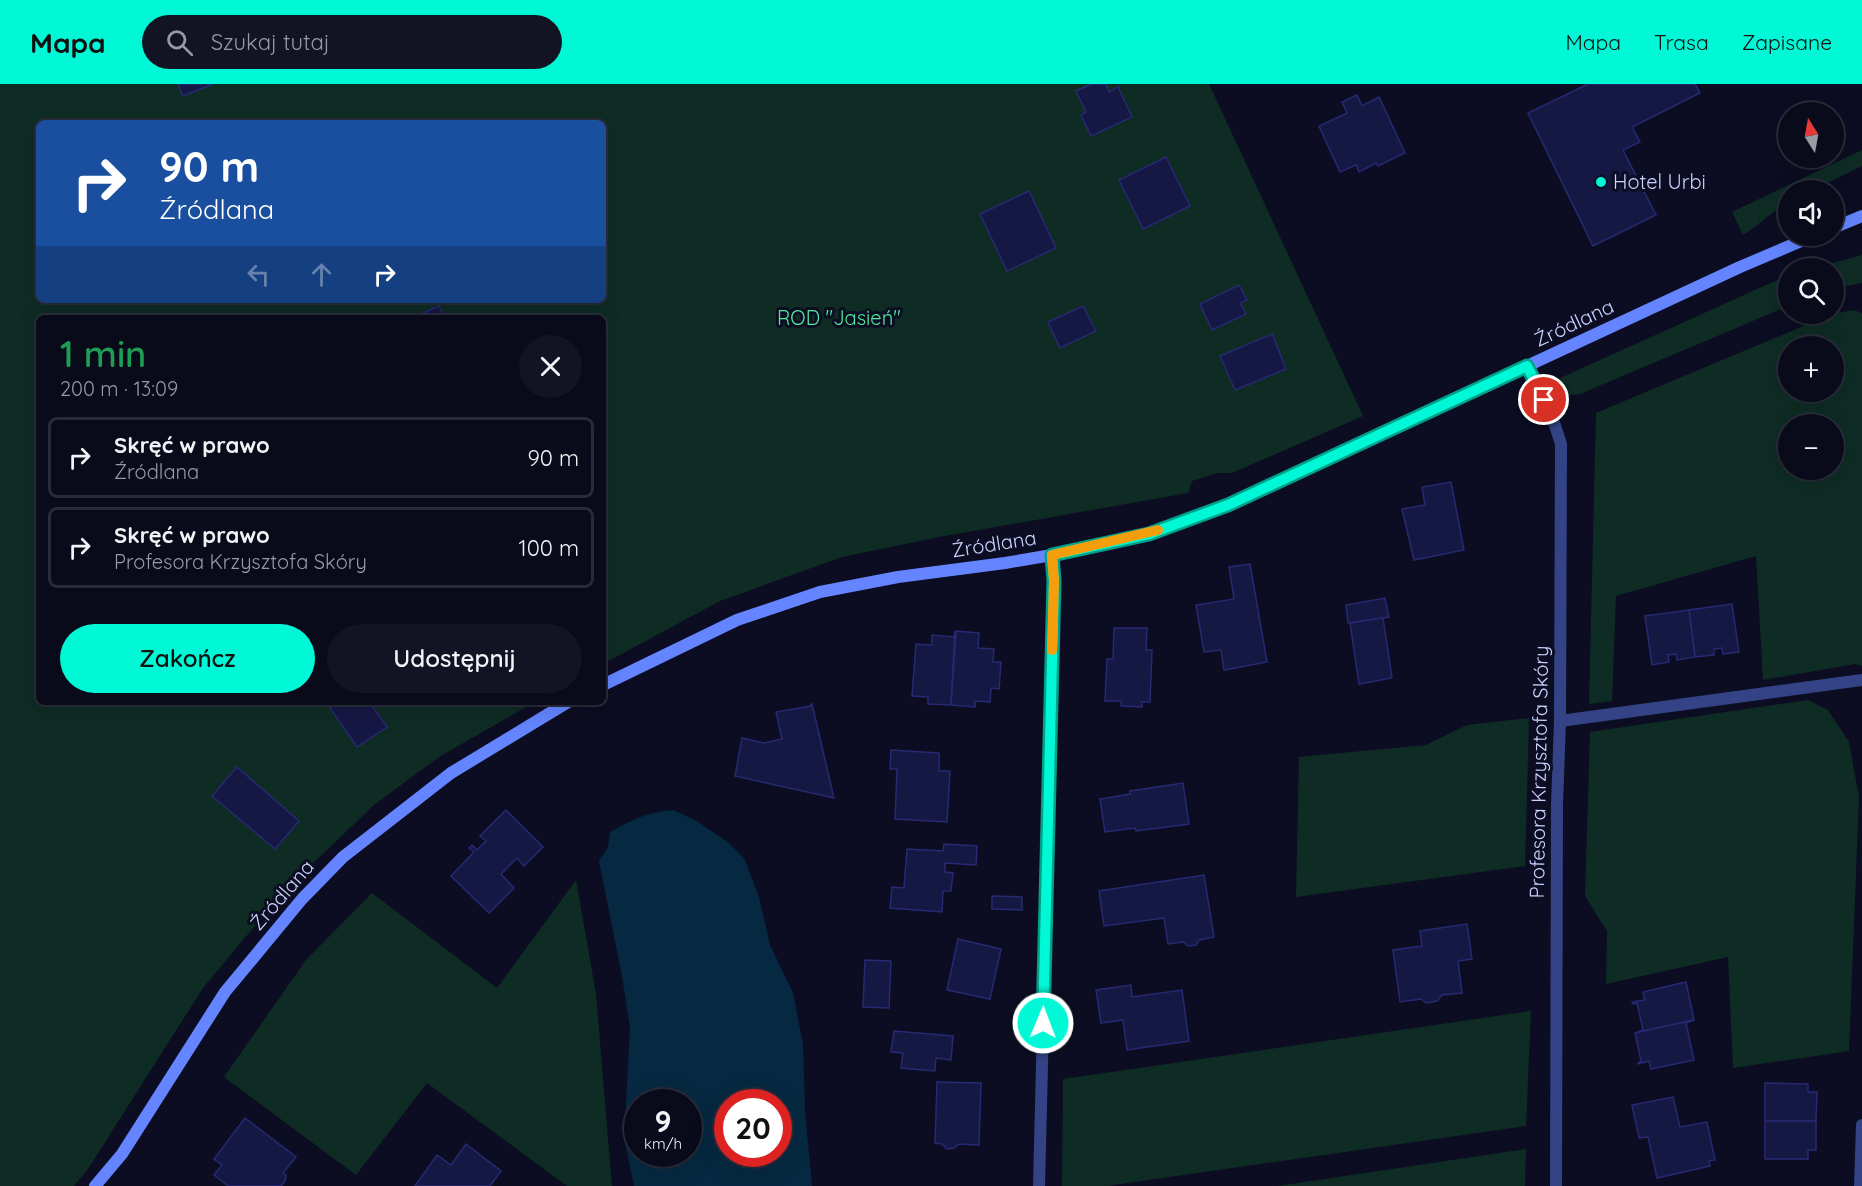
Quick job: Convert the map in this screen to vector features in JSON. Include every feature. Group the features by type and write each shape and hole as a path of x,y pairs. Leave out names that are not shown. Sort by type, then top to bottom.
{"street":[{"path":"1844,223 1862,216"},
{"name":"Źródlana","path":"606,684 737,620 820,592 898,577 1052,555 1149,534 1228,505 1789,246"},
{"name":"Profesora Krzysztofa Skóry","path":"1527,366 1552,416 1561,444 1556,1186"},
{"path":"1039,1186 1054,581 1052,555"},
{"path":"1560,721 1862,681"},
{"name":"Źródlana","path":"96,1186 122,1154 225,992 302,899 334,865 451,773 563,705"},
{"path":"1860,1186 1862,1125"}],"green space":[{"name":"ROD \"Jasień\"","path":"0,84 1209,84 1363,416 1232,473 1217,473 1192,481 1188,493 939,537 842,557 720,601 606,662 606,315 36,315 36,705 530,705 439,757 374,805 283,892 203,988 88,1169 74,1186 0,1186"},
{"path":"1862,150 1862,166 1833,180 1799,180 1824,168 1844,168 1844,159"},
{"path":"1778,190 1778,210 1743,235 1732,212"},
{"path":"1862,255 1862,283 1844,287 1844,260"},
{"path":"1778,280 1778,310 1580,394 1565,396 1558,391 1558,379"},
{"path":"1854,310 1862,313 1862,666 1855,664 1763,680 1756,556 1616,596 1612,701 1589,704 1596,413 1778,337 1778,402 1844,402 1844,336 1780,336 1808,324 1844,324 1844,312"},
{"path":"1808,700 1828,710 1849,742 1859,797 1849,1051 1733,1068 1728,957 1606,984 1607,931 1585,896 1590,732"},
{"path":"1529,718 1525,866 1296,897 1299,757 1426,745 1467,725"},
{"path":"576,880 596,994 612,1186 567,1186 427,1083 356,1175 224,1077 306,960 372,893 497,988"},
{"path":"1531,1011 1526,1126 1107,1186 1062,1186 1063,1079"},
{"path":"1526,1149 1525,1186 1278,1186"}],"water":[{"path":"673,810 695,820 729,843 744,858 759,897 770,945 793,993 803,1044 805,1111 812,1186 634,1186 630,1167 702,1167 702,1089 627,1089 630,1028 599,861 608,847 610,832 640,817"}],"building":[{"path":"178,84 213,84 183,96"},
{"path":"1092,84 1106,84 1109,92 1118,87 1132,117 1091,136 1081,115 1086,112 1076,91"},
{"name":"Hotel Urbi","path":"1588,84 1695,84 1700,93 1632,127 1640,142 1623,150 1656,215 1593,246 1528,113"},
{"path":"1357,95 1362,106 1379,97 1405,153 1378,166 1376,163 1359,172 1356,165 1340,172 1319,126 1347,113 1342,102"},
{"path":"1166,157 1190,206 1143,229 1119,180"},
{"path":"1029,191 1056,248 1007,271 980,214"},
{"path":"1239,285 1247,300 1240,303 1246,314 1212,330 1200,304"},
{"path":"439,306 444,315 418,315"},
{"path":"1083,306 1096,331 1060,348 1048,322"},
{"path":"1272,334 1286,369 1235,390 1220,356"},
{"path":"1451,482 1464,550 1414,560 1402,509 1425,505 1422,487"},
{"path":"1250,564 1267,662 1224,670 1221,650 1204,652 1196,605 1234,599 1229,567"},
{"path":"1385,598 1389,617 1348,623 1346,605"},
{"path":"1732,604 1739,652 1723,654 1722,648 1714,649 1714,655 1695,657 1689,610"},
{"path":"1689,610 1695,657 1677,660 1676,654 1668,655 1669,662 1652,665 1645,616"},
{"path":"1383,618 1392,678 1359,684 1350,623"},
{"path":"1114,628 1147,628 1146,650 1152,650 1150,702 1142,702 1142,707 1121,706 1121,701 1105,701 1107,659 1113,659"},
{"path":"955,631 951,705 928,704 928,697 912,696 916,644 932,645 932,635 954,637"},
{"path":"956,631 979,633 978,648 994,649 993,662 1001,662 999,689 991,688 990,702 975,701 975,707 951,705"},
{"path":"811,704 834,798 735,776 742,738 764,743 782,739 776,712 811,706"},
{"path":"328,705 371,705 387,727 357,747"},
{"path":"891,750 939,753 939,771 950,771 947,822 895,819 897,769 890,769"},
{"path":"237,767 299,821 275,849 212,796"},
{"path":"1183,783 1189,824 1136,831 1135,828 1105,832 1100,799 1130,794 1130,791"},
{"path":"506,810 543,847 524,866 517,858 501,874 514,888 489,913 451,876 474,852 469,848 472,845 477,850 486,841 480,836"},
{"path":"944,844 977,846 976,865 945,863 945,872 953,873 951,891 943,891 942,912 890,908 892,887 904,888 907,849 943,851"},
{"path":"1204,875 1214,937 1199,940 1196,945 1188,946 1183,942 1168,944 1164,918 1104,926 1099,891"},
{"path":"992,896 1022,897 1022,910 992,909"},
{"path":"1467,924 1472,959 1458,961 1462,993 1442,995 1437,1001 1426,1003 1421,999 1400,1002 1393,950 1422,946 1420,931"},
{"path":"958,939 1001,949 990,999 947,990"},
{"path":"865,960 891,961 889,1008 863,1007"},
{"path":"1686,982 1694,1020 1635,1033 1643,1030 1637,1003 1632,1002 1645,1000 1643,992"},
{"path":"1131,985 1132,997 1182,990 1189,1041 1127,1050 1123,1020 1101,1023 1096,990"},
{"path":"1694,1020 1686,1023 1694,1060 1651,1069 1649,1061 1637,1064 1641,1061 1635,1033"},
{"path":"894,1031 953,1036 951,1060 936,1058 935,1071 901,1068 903,1053 891,1052"},
{"path":"937,1082 981,1083 979,1145 959,1144 947,1149 942,1144 935,1143"},
{"path":"1765,1083 1808,1084 1808,1092 1817,1092 1816,1121 1765,1121"},
{"path":"1673,1097 1680,1127 1707,1122 1715,1160 1709,1161 1710,1166 1657,1178 1648,1137 1639,1138 1632,1105"},
{"path":"245,1118 296,1157 283,1173 286,1175 281,1186 228,1186 214,1175 222,1165 214,1159"},
{"path":"1765,1121 1816,1121 1816,1150 1808,1150 1808,1159 1765,1159"},
{"path":"466,1144 501,1171 490,1186 415,1186 437,1155 451,1165"}],"slow traffic":[{"path":"1052,650 1054,581 1052,555 1149,534 1158,530"}],"place":[{"name":"Hotel Urbi","path":"1601,182"}],"route":[{"path":"1043,1023 1054,581 1052,555 1149,534 1228,505 1527,366 1544,400"}]}
